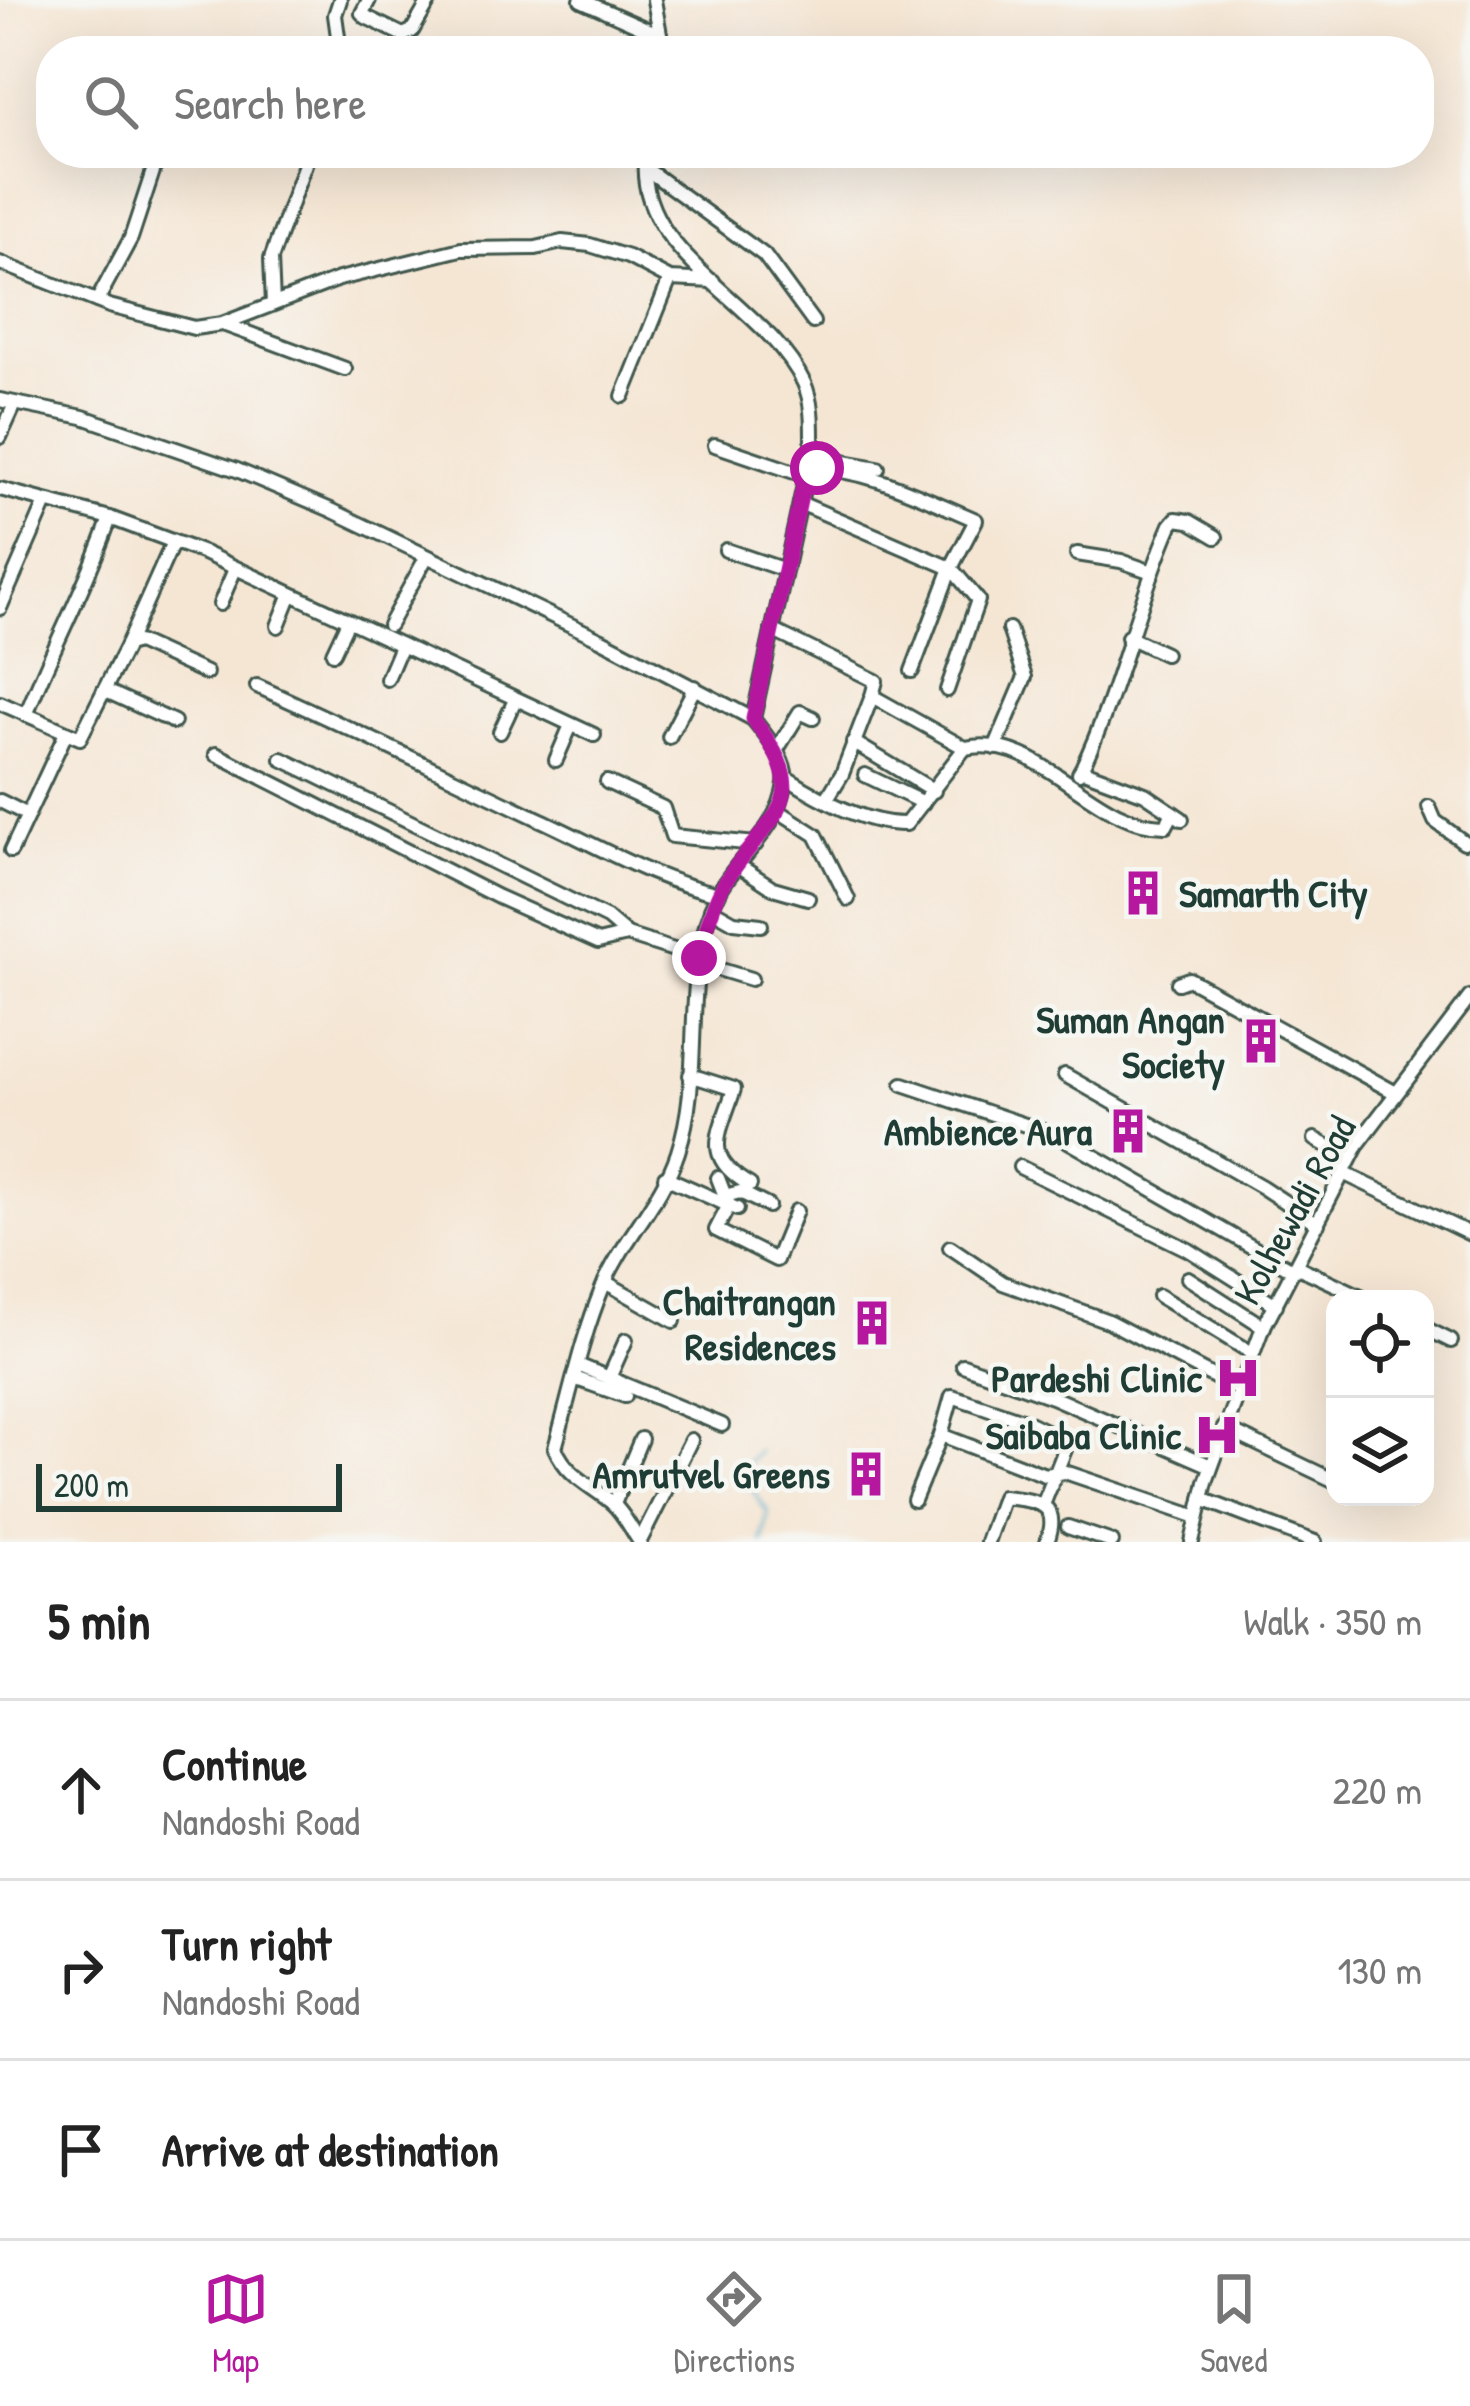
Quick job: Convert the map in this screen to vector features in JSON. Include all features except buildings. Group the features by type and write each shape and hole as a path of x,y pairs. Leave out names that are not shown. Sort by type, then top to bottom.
{"street":[{"path":"338,36 335,14 340,0"},
{"path":"369,0 362,13 366,17 408,35 430,0"},
{"path":"581,0 660,35"},
{"path":"654,0 660,35"},
{"path":"97,301 131,238 154,168"},
{"path":"273,304 269,275 273,250 303,168"},
{"path":"645,168 648,205 661,230 768,334 804,384 812,416 808,466 753,719"},
{"path":"645,168 764,255 813,322"},
{"path":"0,263 97,301 194,328 222,324 339,279 382,272 426,255 514,246 590,245 628,257 670,279 714,281"},
{"path":"623,396 670,279"},
{"path":"222,324 345,370"},
{"path":"0,437 7,402 83,417 237,470 331,510 753,719 787,778 826,800 889,824 906,824 965,748"},
{"path":"716,445 872,477 976,520 951,568 912,671"},
{"path":"808,466 878,468"},
{"path":"0,489 110,518 173,542 594,735"},
{"path":"0,608 46,502"},
{"path":"800,503 951,568 978,600 947,690"},
{"path":"26,715 110,518"},
{"path":"1068,782 1081,770 1105,718 1128,637 1176,519 1216,537"},
{"path":"2,708 80,739 173,542"},
{"path":"726,550 785,570"},
{"path":"1077,554 1152,572"},
{"path":"389,625 426,558"},
{"path":"220,604 235,569"},
{"path":"278,626 290,596"},
{"path":"333,653 348,621"},
{"path":"995,748 1025,677 1009,629"},
{"path":"772,630 876,681 842,774 826,800"},
{"path":"1128,637 1165,654"},
{"path":"127,645 138,642 206,673"},
{"path":"388,680 401,646"},
{"path":"257,686 384,742 635,867 687,887 719,893"},
{"path":"669,736 694,687"},
{"path":"104,690 174,722"},
{"path":"872,696 965,748 980,745 1025,756 1101,806 1150,826 1166,826 1178,816 1145,794 1081,770"},
{"path":"500,732 515,700"},
{"path":"776,752 800,712 813,718"},
{"path":"556,760 571,725"},
{"path":"11,851 66,733"},
{"path":"854,742 934,791"},
{"path":"216,754 498,897 598,942 628,934"},
{"path":"282,759 607,918 628,934 751,979"},
{"path":"865,775 923,803"},
{"path":"691,1440 640,1542 614,1504 577,1480 555,1448 605,1282 677,1156 687,1115 698,960 711,909 738,865 774,823 787,778"},
{"path":"607,782 663,808 672,836 756,844"},
{"path":"0,801 28,815"},
{"path":"1429,807 1435,821 1464,842"},
{"path":"777,810 816,835 848,899"},
{"path":"738,865 773,888 808,898"},
{"path":"711,909 734,922 760,925"},
{"path":"1178,983 1190,979 1396,1093"},
{"name":"Kolhewadi Road","path":"1192,1542 1211,1466 1264,1327 1350,1159 1470,997"},
{"path":"690,1075 734,1089 717,1151 738,1199"},
{"path":"1065,1075 1318,1224"},
{"path":"903,1084 1061,1137 1295,1269 1345,1290"},
{"path":"1315,1139 1350,1159"},
{"path":"1020,1167 1189,1250 1276,1305"},
{"path":"1343,1174 1470,1234"},
{"path":"665,1177 768,1207"},
{"path":"718,1178 738,1199"},
{"path":"738,1199 716,1230 776,1260 796,1211"},
{"path":"950,1247 1003,1283 1108,1321 1237,1389"},
{"path":"1188,1278 1264,1327"},
{"path":"605,1282 674,1321"},
{"path":"1159,1296 1252,1353"},
{"path":"1434,1333 1450,1341"},
{"path":"609,1378 626,1340"},
{"path":"963,1365 1052,1397 1211,1466"},
{"path":"576,1371 609,1378 722,1425"},
{"path":"576,1371 625,1396"},
{"path":"914,1500 952,1396 1025,1421 1068,1442 1043,1505"},
{"path":"1224,1428 1326,1477"},
{"path":"941,1435 1046,1475 1064,1472 1197,1517"},
{"path":"614,1504 641,1439"},
{"path":"987,1542 1003,1497 1043,1505 1052,1514 1047,1542"},
{"path":"1202,1499 1315,1542"},
{"path":"1068,1527 1112,1542"}],"waterway":[{"path":"759,1451 747,1464 744,1477 768,1513 762,1542"}],"place":[{"name":"Samarth City","path":"1143,893"},
{"name":"Suman Angan Society","path":"1261,1041"},
{"name":"Ambience Aura","path":"1128,1131"},
{"name":"Chaitrangan Residences","path":"872,1323"},
{"name":"Pardeshi Clinic","path":"1238,1378"},
{"name":"Saibaba Clinic","path":"1217,1435"},
{"name":"Amrutvel Greens","path":"866,1474"}],"route":[{"path":"699,958 712,905 729,875 774,823 787,778 774,747 753,719 807,468 817,468"}]}
